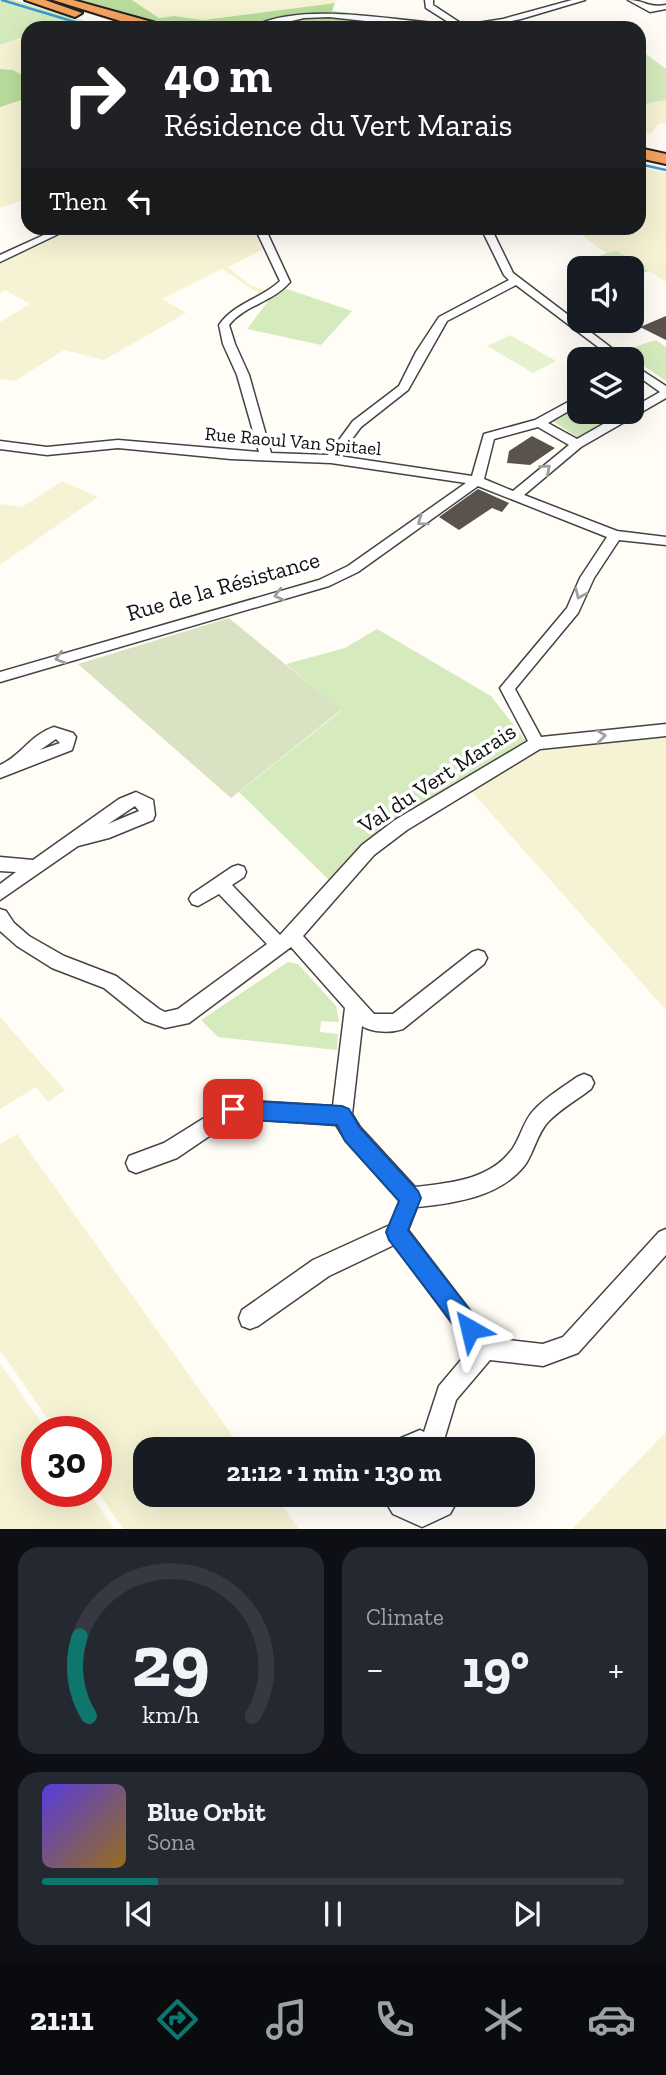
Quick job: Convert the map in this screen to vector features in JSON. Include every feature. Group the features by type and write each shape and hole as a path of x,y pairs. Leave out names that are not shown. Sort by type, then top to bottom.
{"highway":[{"path":"31,0 103,21"},
{"path":"59,0 133,21"},
{"path":"646,146 666,150"},
{"path":"646,155 666,159"}],"street":[{"path":"429,0 429,6 449,21"},
{"path":"508,21 581,0"},
{"path":"632,0 650,10 666,7"},
{"path":"277,21 290,17 333,13 404,21"},
{"path":"0,259 51,235"},
{"path":"263,235 285,282 274,293 230,315 224,325 243,375 266,456"},
{"path":"489,235 503,266 516,281 605,347"},
{"path":"331,459 358,424 404,388 443,319 516,281"},
{"path":"516,495 577,444 666,392 644,376"},
{"path":"477,481 488,437 536,424 567,407"},
{"path":"536,424 577,444"},
{"name":"Rue Raoul Van Spitael","path":"0,445 47,451 118,444 331,459 477,481 615,536 666,541"},
{"name":"Rue de la Résistance","path":"0,677 324,583 354,569 477,481"},
{"name":"Val du Vert Marais","path":"4,922 23,941 58,962 110,982 152,1015 165,1020 182,1017 286,941 368,850 401,825 537,743 507,688 573,610 587,578 615,536"},
{"path":"537,743 666,730"},
{"path":"0,772 20,762"},
{"path":"0,893 78,839"},
{"path":"0,864 36,867"},
{"path":"198,899 239,872"},
{"path":"220,884 286,941 370,1022 396,1023 478,958"},
{"path":"355,1006 342,1116 352,1134 411,1198"},
{"path":"411,1198 469,1189 494,1179 514,1163 528,1143 538,1118 584,1083"},
{"path":"136,1163 170,1151 233,1109 342,1116"},
{"path":"250,1318 321,1268 397,1232 411,1198"},
{"path":"397,1232 485,1348 543,1355 570,1345 666,1239"},
{"path":"436,1437 447,1394 485,1348"},
{"path":"404,1507 422,1514 433,1513 441,1507"}],"shaded area":[{"path":"132,0 338,0 335,3 203,20 174,16 159,18"},
{"path":"21,38 21,74 13,70 0,69 0,45"},
{"path":"21,100 21,200 0,208 0,107"},
{"path":"666,100 666,123 659,124 650,134 646,133 646,104"},
{"path":"646,169 666,173 666,282 644,268 644,256 625,256 616,250 606,253 582,235 646,235"},
{"path":"62,235 256,235 263,249 228,267 250,285 280,295 269,300 222,269 162,299 186,313 104,360 64,350 15,381 0,379 0,322 30,304 5,290 0,293 0,264"},
{"path":"62,481 98,497 0,565 0,504 22,507"},
{"path":"666,727 666,1010 471,791 537,743"},
{"path":"0,1017 65,1090 48,1102 36,1087 0,1109"},
{"path":"17,1134 233,1437 133,1437 133,1507 283,1507 299,1529 123,1529 108,1507 112,1507 112,1416 46,1416 0,1350 0,1144"},
{"path":"0,1363 37,1416 21,1416 21,1507 99,1507 114,1529 0,1529"},
{"path":"666,1432 666,1529 572,1529"}],"green space":[{"path":"0,0 14,0 84,21 21,21 21,38 0,45"},
{"path":"73,0 132,0 159,18 174,16 203,20 335,3 332,11 421,21 150,21"},
{"path":"646,54 666,69 666,100 646,104"},
{"path":"0,69 13,70 21,74 21,100 0,107"},
{"path":"616,250 625,256 598,256"},
{"path":"287,289 352,311 321,345 247,329 269,300"},
{"path":"510,335 556,361 533,373 487,346"},
{"path":"656,340 666,347 666,381 644,366 644,347 634,347"},
{"path":"567,411 567,424 603,424 579,438 551,420"},
{"path":"229,618 341,710 231,798 78,664"},
{"path":"377,629 491,696 526,741 362,844 329,880 239,792 341,711 286,664 345,648"},
{"path":"288,962 298,964 336,1006 339,1022 321,1021 320,1032 338,1034 337,1050 218,1037 201,1020"}],"building":[{"path":"666,316 666,340 644,329 644,325"},
{"path":"532,436 555,448 530,465 507,463 509,451"},
{"path":"478,489 509,503 502,512 492,508 459,530 439,517"}],"waterway":[{"path":"2,0 72,21"},
{"path":"646,166 666,170"}],"route":[{"path":"233,1109 342,1116 352,1134 411,1198 397,1232 470,1329"}]}
